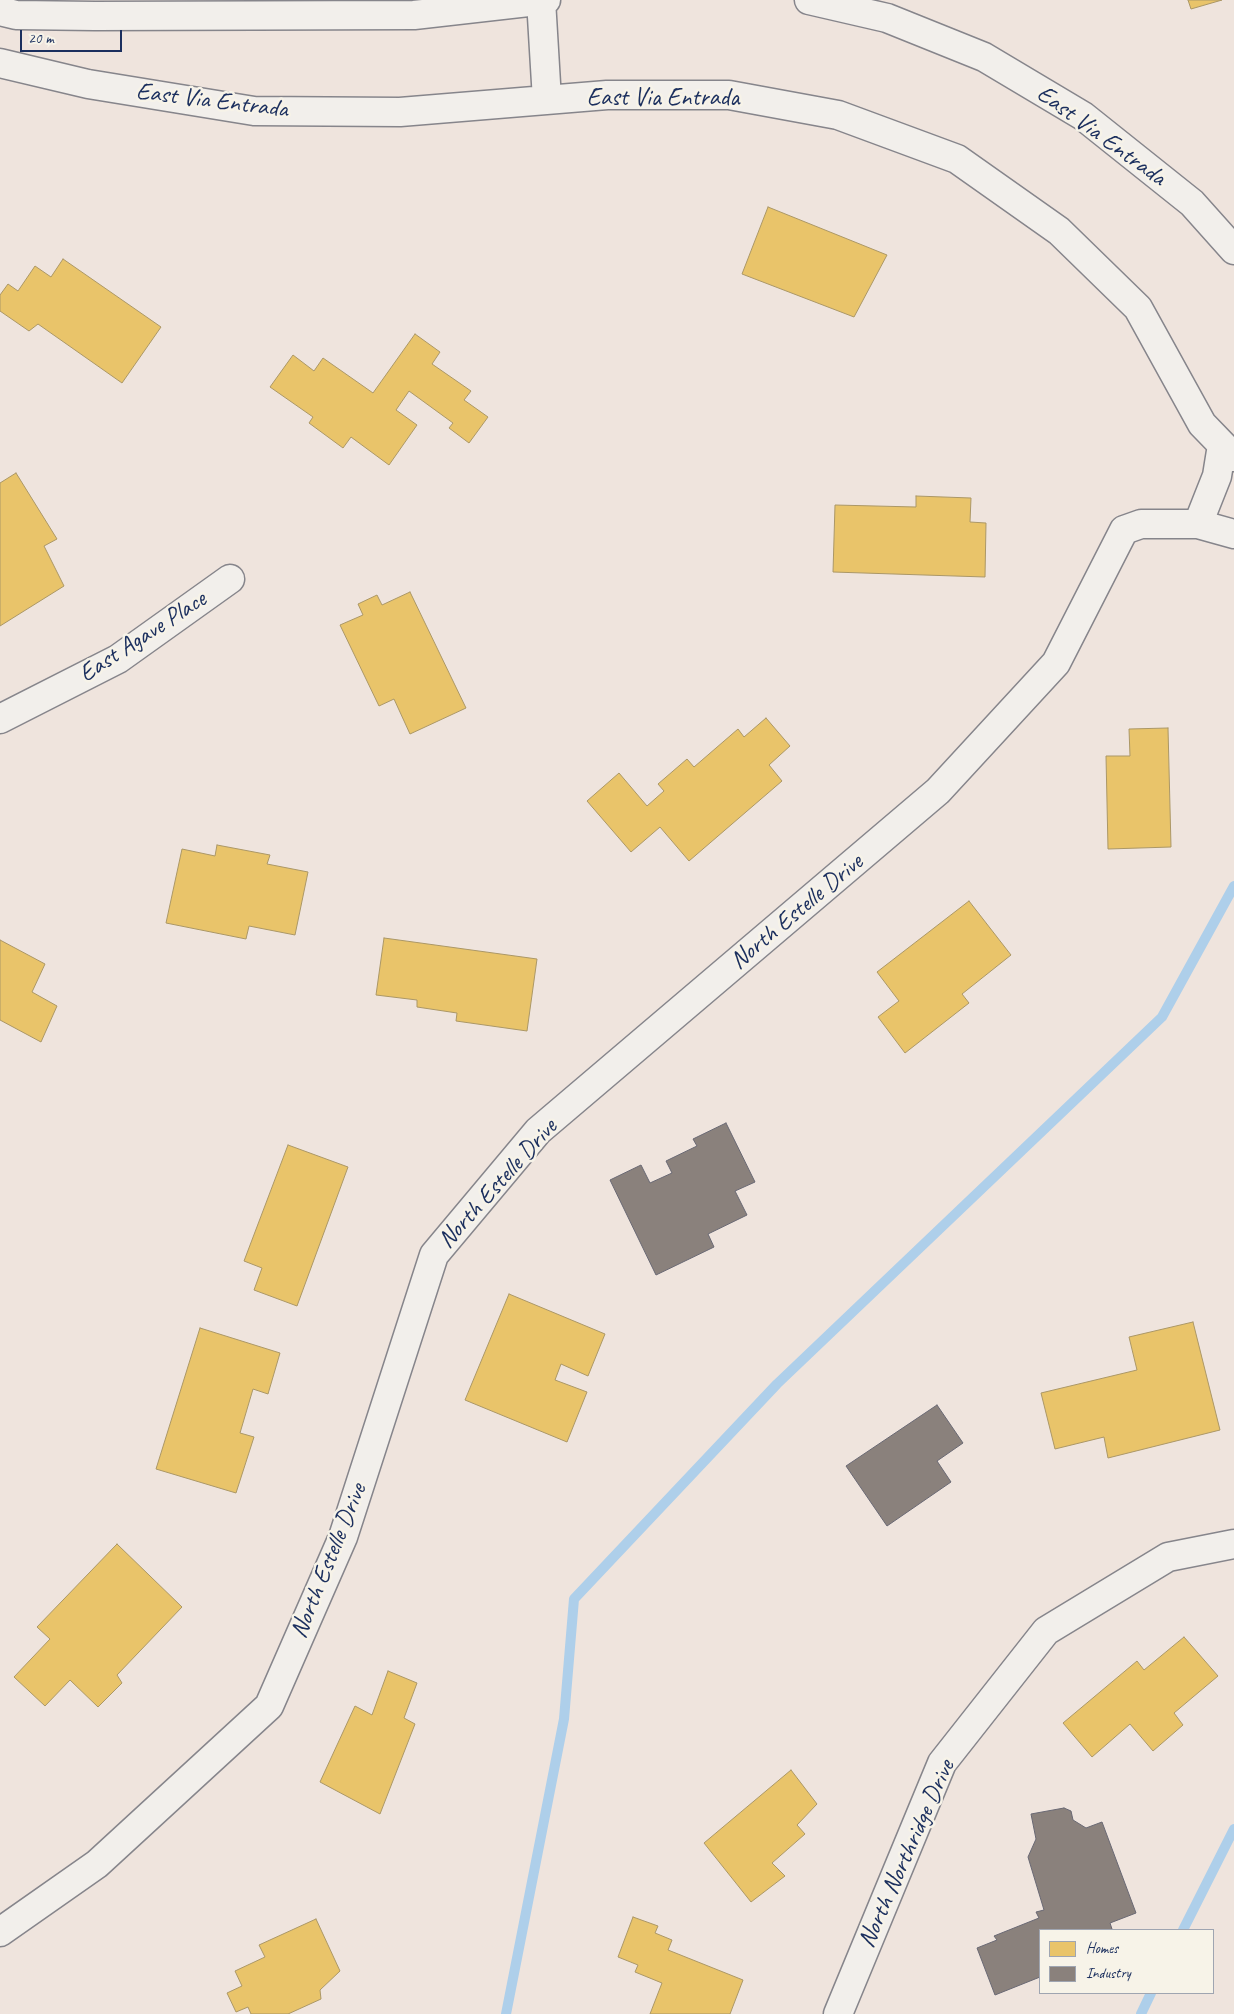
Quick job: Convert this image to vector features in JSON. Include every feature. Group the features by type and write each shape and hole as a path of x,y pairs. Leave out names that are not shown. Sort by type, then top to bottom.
{"street":[{"path":"0,10 16,15 95,16 414,15 542,0 547,100"},
{"name":"East Via Entrada","path":"809,0 887,18 984,57 1082,116 1192,203 1234,250"},
{"name":"East Via Entrada","path":"0,63 88,84 254,111 400,112 607,95 729,94 838,115 957,160 1059,231 1138,308 1202,424 1228,451"},
{"path":"1198,524 1228,451"},
{"name":"North Estelle Drive","path":"0,1932 97,1864 269,1706 343,1538 434,1255 538,1132 938,791 1056,663 1124,530 1141,524 1198,524 1234,534"},
{"name":"East Agave Place","path":"0,719 118,658 230,579"},
{"name":"North Northridge Drive","path":"838,2014 942,1763 1046,1631 1168,1556 1234,1544"}],"building: Homes":[{"path":"1188,0 1222,0 1191,9"},
{"path":"768,207 887,255 854,317 742,274"},
{"path":"63,259 161,327 122,383 38,324 29,331 0,311 0,295 8,284 18,291 35,266 51,277"},
{"path":"415,334 440,352 432,364 471,391 464,400 488,417 469,443 449,428 453,423 409,391 396,410 417,425 389,465 351,437 343,448 309,423 313,417 270,387 293,355 314,371 323,358 373,393"},
{"path":"16,473 57,539 44,546 64,586 0,626 0,483"},
{"path":"916,496 971,498 970,522 986,523 985,577 833,572 835,505 916,507"},
{"path":"410,592 466,708 410,734 394,699 379,706 340,625 363,615 358,604 377,595 382,605"},
{"path":"766,718 790,746 769,765 782,781 689,861 660,827 631,852 587,801 619,773 647,806 664,791 658,784 687,759 694,767 738,729 744,737"},
{"path":"1168,728 1171,847 1108,849 1106,756 1130,756 1129,729"},
{"path":"217,845 270,855 267,864 308,872 295,935 249,926 246,939 166,923 182,849 215,856"},
{"path":"969,901 1011,955 962,994 969,1003 905,1053 878,1017 899,1001 877,972"},
{"path":"384,938 537,959 527,1031 456,1021 457,1013 417,1007 417,1000 376,995"},
{"path":"0,940 45,964 32,992 57,1006 41,1042 0,1020"},
{"path":"288,1145 348,1167 297,1306 254,1290 262,1268 244,1261"},
{"path":"509,1294 605,1334 588,1376 561,1364 555,1380 587,1392 567,1442 465,1400"},
{"path":"1193,1322 1220,1430 1108,1458 1104,1437 1055,1449 1041,1393 1137,1370 1129,1337"},
{"path":"200,1328 280,1353 268,1394 253,1389 240,1433 254,1437 236,1493 156,1469"},
{"path":"117,1544 182,1607 117,1675 122,1683 98,1707 70,1680 45,1706 14,1677 50,1639 37,1627"},
{"path":"1184,1637 1218,1676 1174,1713 1183,1725 1153,1751 1130,1724 1092,1757 1063,1723 1137,1661 1144,1670"},
{"path":"388,1671 417,1683 404,1718 415,1724 380,1814 320,1782 355,1706 372,1715"},
{"path":"791,1770 817,1804 797,1825 805,1834 772,1863 785,1876 751,1902 704,1843"},
{"path":"633,1917 658,1926 655,1933 672,1940 668,1950 743,1980 730,2014 650,2014 662,1983 635,1972 638,1965 618,1957"},
{"path":"316,1919 340,1971 320,1990 321,1999 288,2014 251,2014 248,2007 236,2012 227,1993 242,1986 235,1971 265,1957 259,1945"}],"building: Industry":[{"path":"726,1123 755,1182 735,1191 747,1215 708,1234 714,1247 656,1275 610,1180 641,1165 650,1183 672,1173 666,1161 697,1146 693,1139"},
{"path":"937,1405 963,1443 937,1461 951,1482 887,1526 846,1466"},
{"path":"1064,1808 1071,1811 1073,1820 1086,1828 1102,1822 1136,1913 1110,1923 1112,1929 1039,1929 1039,1977 995,1995 977,1948 997,1940 994,1936 1039,1918 1036,1912 1044,1910 1028,1857 1036,1839 1031,1814"}],"waterway":[{"path":"506,2014 564,1719 574,1599 777,1384 1162,1017 1234,886"},
{"path":"1184,1929 1234,1829"},
{"path":"1141,2014 1151,1994"}]}
